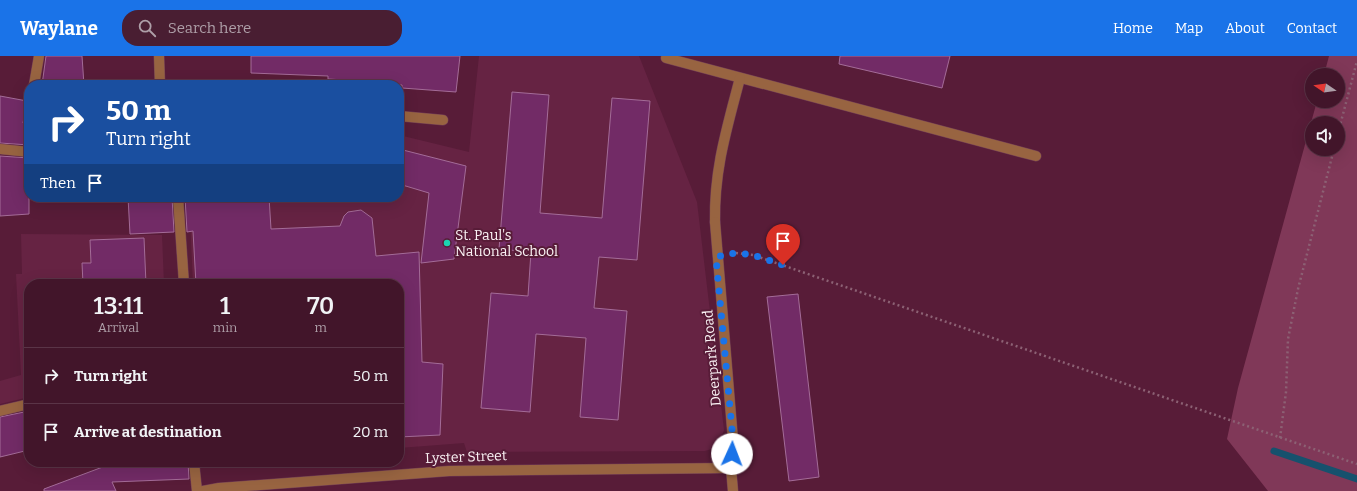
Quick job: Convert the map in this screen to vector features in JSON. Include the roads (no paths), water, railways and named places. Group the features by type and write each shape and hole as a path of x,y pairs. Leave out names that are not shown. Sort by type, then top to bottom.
{"street":[{"path":"35,80 39,56"},
{"path":"159,56 160,80"},
{"path":"666,58 1036,156"},
{"name":"Deerpark Road","path":"733,491 731,468 733,440 716,258 714,196 719,155 740,78"},
{"path":"404,116 442,120"},
{"path":"0,149 24,151"},
{"path":"178,202 184,279"},
{"path":"0,411 24,405"},
{"path":"195,467 197,491"},
{"name":"Lyster Street","path":"203,491 219,488 449,471 731,468"}],"waterway":[{"path":"1274,451 1357,479"}],"place":[{"name":"St. Paul's National School","path":"447,243"}]}
